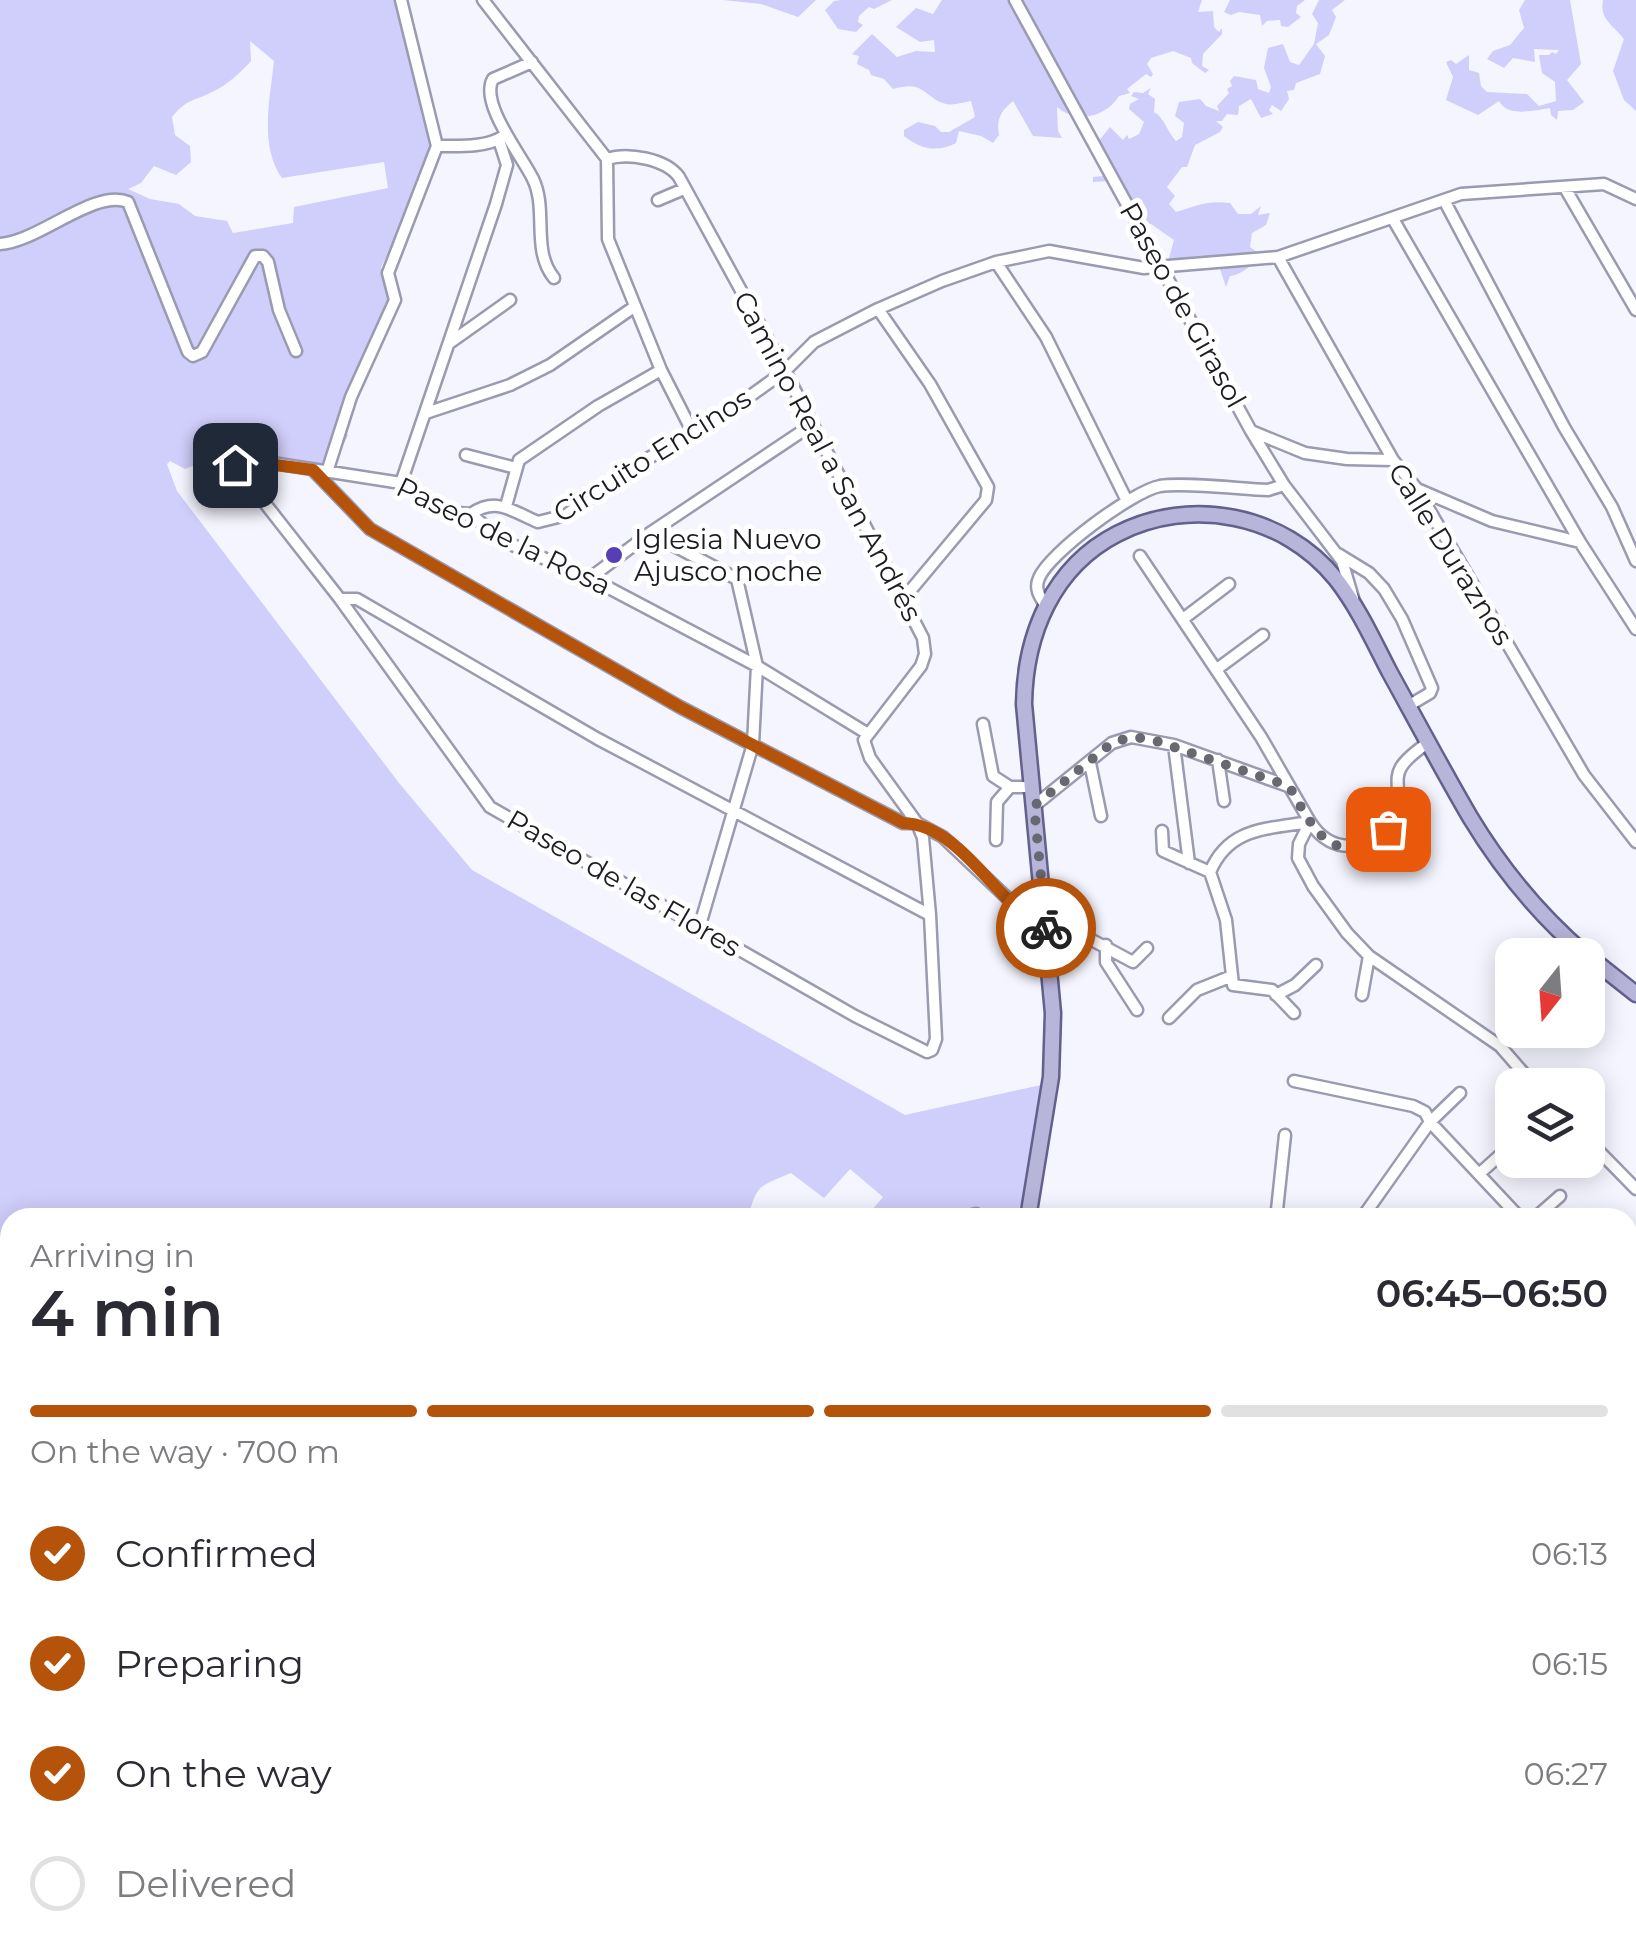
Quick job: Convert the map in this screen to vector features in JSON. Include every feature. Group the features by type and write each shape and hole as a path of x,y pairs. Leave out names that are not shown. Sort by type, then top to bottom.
{"main road":[{"path":"1030,1208 1052,1062 1053,1012 1024,677 1046,606 1065,573 1105,541 1154,518 1188,513 1226,516 1280,534 1322,564 1355,606 1472,819 1521,893 1568,938"},
{"path":"1605,970 1636,994"}],"street":[{"path":"326,472 351,397 395,300 388,273 437,146 400,0"},
{"path":"484,0 607,159 608,239 661,370 692,431"},
{"name":"Paseo de Girasol","path":"1015,0 1251,430 1347,572 1355,606"},
{"path":"402,483 452,342 507,165 489,86 493,79 532,62"},
{"path":"437,146 469,146 502,137"},
{"path":"502,137 535,182 543,257 554,278"},
{"name":"Camino Real a San Andrés","path":"607,159 618,156 674,169 924,638 921,666 868,734"},
{"name":"Circuito Encinos","path":"471,514 482,507 506,506 538,522 552,521 739,404 784,371 814,342 878,308 996,262 1048,251 1129,268 1278,257 1461,194 1604,184 1636,199"},
{"path":"658,200 684,188"},
{"path":"1565,188 1636,310"},
{"path":"0,244 16,243 102,201 124,199 188,352 193,356 202,352 255,256 263,256 268,262 279,310 296,350"},
{"path":"1444,200 1564,427 1612,507 1636,561"},
{"path":"1394,219 1580,542 1636,629"},
{"name":"Calle Duraznos","path":"1278,257 1393,460 1417,489 1584,775 1636,842"},
{"path":"996,262 1046,336 1126,501"},
{"path":"452,342 510,300"},
{"path":"426,414 510,386 634,307"},
{"path":"878,308 930,384 988,487 986,500 905,598"},
{"path":"506,506 519,460 598,406 661,370"},
{"path":"590,578 650,532 812,424"},
{"path":"1251,430 1305,453 1393,460"},
{"name":"Paseo de la Rosa","path":"235,465 235,456 239,455 276,465 402,483 444,512 471,514 501,540 590,578 757,666 868,734"},
{"path":"466,455 516,468"},
{"name":"Paseo de las Flores","path":"235,465 340,599 490,807 920,1051 932,1050 936,1038 930,915"},
{"path":"313,470 370,529 664,698 903,823 917,824 943,837 1046,930 1106,945 1134,962 1147,948"},
{"path":"1046,606 1038,592 1040,575 1087,529 1126,501 1160,486 1268,490 1284,484"},
{"path":"1417,489 1492,521 1580,542"},
{"path":"650,532 736,579 757,666 753,744 700,925"},
{"path":"1334,551 1369,573 1402,619 1432,688 1408,706"},
{"path":"1140,556 1217,669 1319,836 1338,846 1378,836 1395,819 1396,784 1402,763 1429,742"},
{"path":"1183,619 1230,584"},
{"path":"340,599 357,599 598,739 930,915"},
{"path":"1217,669 1263,634"},
{"path":"983,724 993,776 1010,787 1032,787"},
{"path":"868,734 864,748 923,838 930,915"},
{"path":"1034,806 1112,743 1131,737 1174,745 1289,786"},
{"path":"1174,745 1189,863"},
{"path":"1218,760 1224,800"},
{"path":"1090,763 1101,816"},
{"path":"996,840 997,802 1010,787"},
{"path":"1294,1013 1272,990 1233,986 1226,920 1210,872 1224,847 1243,834 1310,822"},
{"path":"1310,822 1299,844 1298,858 1348,933 1369,956 1500,1046 1519,1068"},
{"path":"1162,831 1163,850 1210,872"},
{"path":"1106,945 1106,962 1137,1010"},
{"path":"1362,996 1369,956"},
{"path":"1276,995 1295,985 1316,965"},
{"path":"1169,1018 1198,990 1232,976"},
{"path":"1294,1081 1413,1106 1425,1112 1511,1208"},
{"path":"1368,1208 1430,1122 1460,1093"},
{"path":"1278,1208 1286,1135"},
{"path":"1605,1157 1636,1189"},
{"path":"1479,1174 1495,1160"},
{"path":"1546,1208 1560,1196"}],"shaded area":[{"path":"0,0 397,0 434,142 413,205 381,267 391,302 342,402 334,434 342,427 348,435 328,460 298,472 287,472 239,455 218,457 185,469 170,461 167,464 177,491 399,783 472,870 905,1115 1041,1085 1026,1192 1020,1208 874,1208 883,1197 850,1169 824,1198 791,1173 761,1188 751,1208 0,1208","holes":["250,41 274,61 269,106 270,152 282,178 384,162 388,188 294,207 293,223 233,233 227,221 195,216 179,204 150,199 128,189 141,183 154,166 176,175 191,162 190,146 175,135 172,117 242,70 251,61"]},
{"path":"723,0 816,0 798,17 761,4"},
{"path":"841,0 892,0 874,9 869,7 859,16 858,22 863,25 856,32 838,29 825,10"},
{"path":"942,0 1202,0 1198,12 1213,11 1214,27 1219,32 1222,28 1222,34 1203,54 1202,66 1209,70 1205,73 1191,58 1173,51 1151,58 1147,64 1151,77 1146,74 1127,89 1130,93 1119,96 1099,113 1082,117 1057,107 1062,138 1033,136 1013,101 1000,116 999,135 993,143 959,131 956,143 929,148 904,136 904,130 918,122 949,132 975,117 971,101 949,104 912,86 893,89 884,79 857,64 859,56 852,54 872,34 897,57 916,51 935,52 934,40 920,42 896,27 916,8 933,14"},
{"path":"1230,0 1305,0 1297,6 1296,13 1301,17 1288,27 1281,26 1280,20 1267,21 1262,26 1260,15 1224,12"},
{"path":"1319,0 1345,0 1332,10 1336,17 1329,35 1316,44 1325,56 1320,74 1287,91 1289,99 1281,111 1272,105 1269,110 1273,114 1261,118 1251,99 1239,106 1238,115 1227,114 1222,121 1216,121 1223,127 1220,132 1195,145 1187,167 1182,167 1167,187 1175,196 1169,204 1176,212 1222,202 1230,203 1238,214 1251,214 1261,206 1258,215 1270,213 1266,225 1252,233 1250,247 1260,254 1239,274 1230,276 1226,287 1219,266 1167,265 1174,240 1143,222 1139,213 1127,211 1109,181 1093,182 1093,177 1104,176 1097,143 1110,127 1123,140 1127,135 1129,139 1139,134 1144,122 1129,109 1139,99 1131,96 1134,92 1143,93 1151,88 1148,94 1155,99 1154,112 1176,141 1182,137 1184,123 1175,116 1179,102 1200,99 1219,111 1217,106 1229,93 1227,89 1234,76 1256,80 1258,89 1269,93 1271,87 1264,68 1268,48 1283,44 1290,62 1299,65 1314,44 1318,23 1312,14"},
{"path":"1525,0 1570,0 1581,64 1567,80 1584,102 1573,110 1558,111 1557,120 1550,108 1514,111 1499,101 1478,115 1446,100 1453,77 1446,62 1456,64 1469,55 1469,70 1479,73 1481,86 1487,92 1527,94 1539,106 1556,101 1555,82 1542,73 1539,55 1556,54 1559,50 1534,49 1535,62 1513,58 1504,68 1487,59 1493,51 1510,45 1524,28 1519,10"},
{"path":"1603,0 1636,0 1636,111 1624,100 1613,71 1624,39 1605,17"}],"way so far":[{"path":"1046,928 1034,806 1112,743 1131,737 1174,745 1289,786 1319,836 1328,843 1346,846 1367,842 1388,829"}],"place":[{"name":"Iglesia Nuevo Ajusco noche","path":"614,555"}],"route":[{"path":"235,465 235,456 239,455 313,470 370,529 498,604 820,782 903,823 917,824 943,837 1022,912 1046,928"}]}
